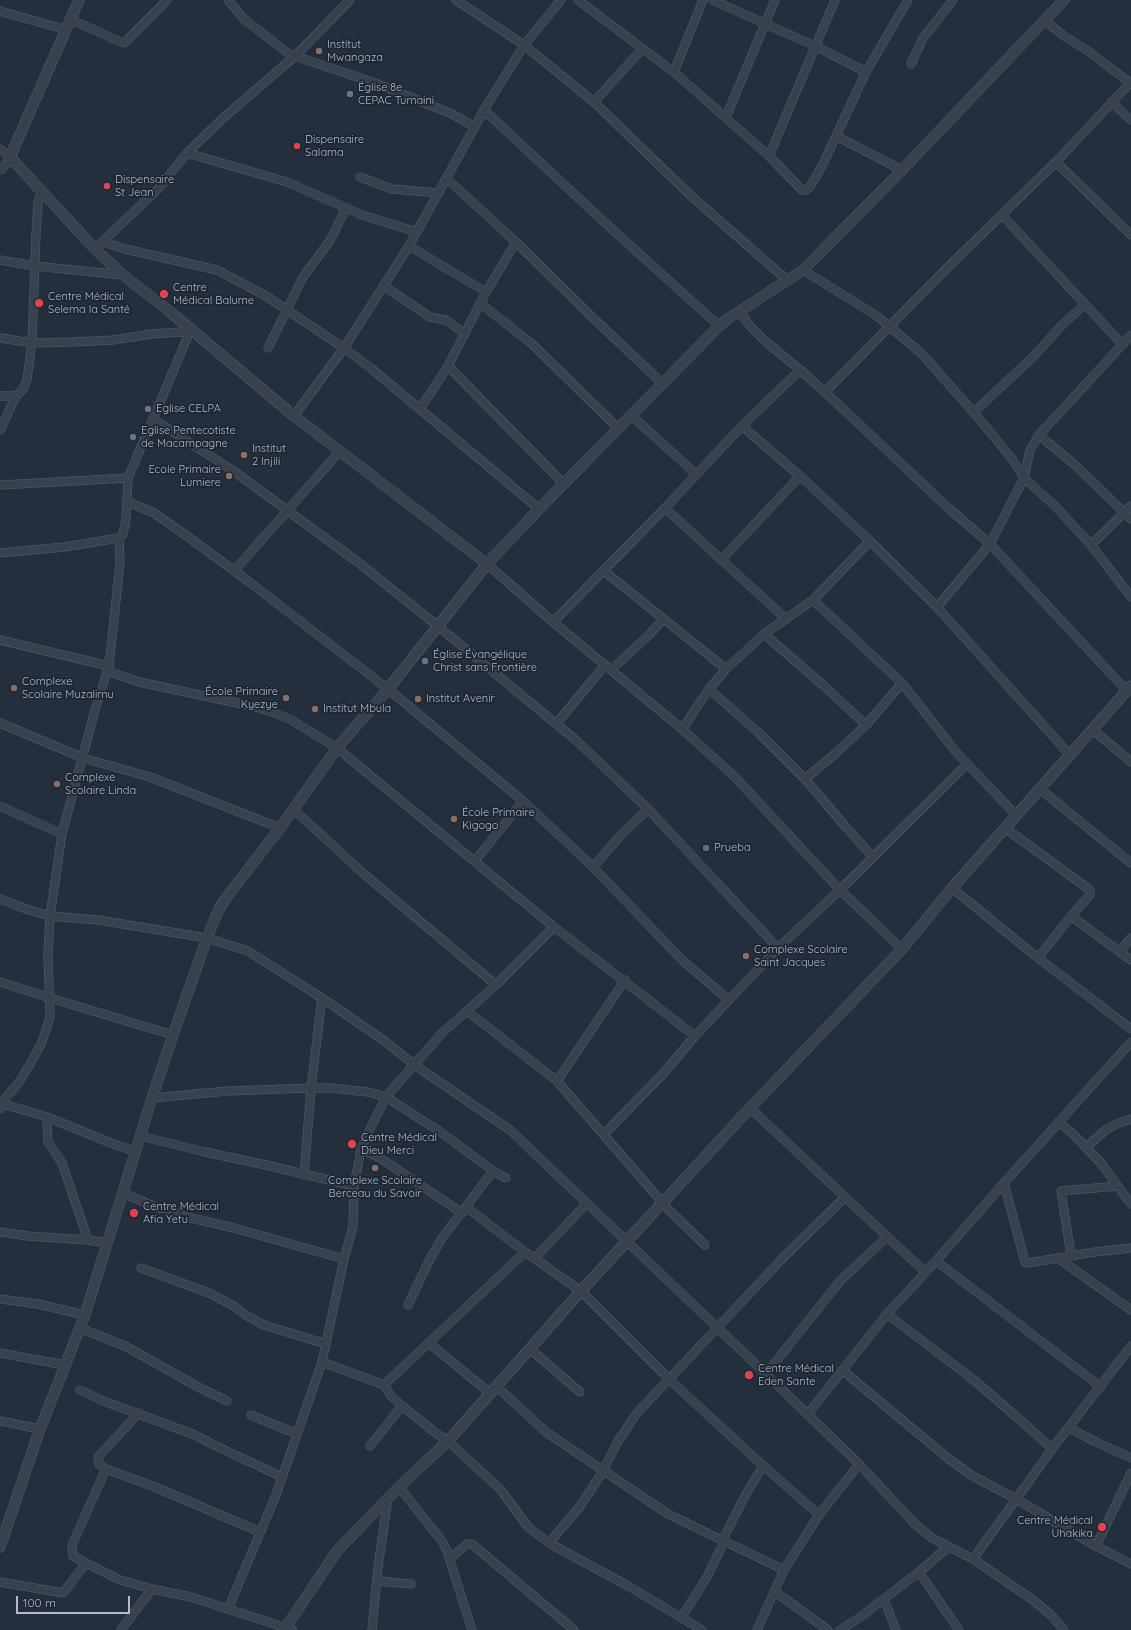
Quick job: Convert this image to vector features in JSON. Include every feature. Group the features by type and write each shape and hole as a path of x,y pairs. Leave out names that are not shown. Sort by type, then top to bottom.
{"street":[{"path":"0,170 10,157 72,20 79,0"},
{"path":"72,20 123,43 126,42 167,0"},
{"path":"228,0 244,19 284,52 375,83 452,114 475,126"},
{"path":"95,249 158,189 187,153 221,120 296,56 350,0"},
{"path":"456,0 524,45 594,102 689,194 788,281"},
{"path":"294,416 344,348 409,246 484,110 524,45 561,0"},
{"path":"578,0 674,72 769,156 802,190 806,190 810,187 866,72 908,0"},
{"path":"674,72 703,0"},
{"path":"712,0 815,46 866,72"},
{"path":"726,117 774,0"},
{"path":"769,156 835,0"},
{"path":"911,64 923,38 953,0"},
{"path":"0,1547 3,1533 40,1429 85,1315 173,1035 207,938 218,911 226,898 280,828 337,748 388,689 487,564 719,326 803,270 902,170 1064,0"},
{"path":"0,11 67,30"},
{"path":"825,392 945,270 1056,162 1130,82 1094,55 1064,36 1044,20"},
{"path":"594,102 642,49"},
{"path":"1111,102 1131,120"},
{"path":"484,110 719,326"},
{"path":"836,136 902,170"},
{"path":"0,149 10,157 95,249 123,275 294,416 487,564 553,622 682,729 735,777 840,890 902,949"},
{"path":"187,153 287,182 380,222 417,232"},
{"path":"1056,162 1131,235"},
{"path":"360,177 392,189 439,193"},
{"path":"447,179 516,242 662,383"},
{"path":"0,430 16,396 26,384 32,343 38,203 41,192"},
{"path":"268,348 303,277 331,239 346,208"},
{"path":"1002,215 1084,305 1122,344"},
{"path":"103,242 125,249 217,270 266,296 344,348 420,409 539,509"},
{"path":"420,409 448,366 486,292 516,242"},
{"path":"409,246 486,292"},
{"path":"0,260 35,266 123,275"},
{"path":"803,270 854,301 890,326 921,353 974,412 1013,460 1024,478 1055,506 1091,544 1131,597"},
{"path":"384,286 430,317 446,320 465,334"},
{"path":"481,304 531,343 619,429"},
{"path":"974,412 1033,357 1062,325 1084,305"},
{"path":"106,1469 72,1545 73,1556 120,1580 152,1589 191,1597 288,1629 338,1552 388,1498 448,1441 582,1291 750,1108 902,949 952,888 1129,688 990,544 825,392 764,340 750,326 740,312"},
{"path":"0,338 32,343 113,340 151,334 190,331"},
{"path":"0,553 64,547 119,538 123,534 126,519 128,478 190,331"},
{"path":"937,607 990,544 1024,478 1030,450 1039,435 1131,335"},
{"path":"448,366 564,484"},
{"path":"553,622 665,508 742,426 800,370"},
{"path":"0,396 16,396"},
{"path":"632,416 696,474"},
{"path":"153,419 222,463 359,563 439,626 556,724 648,809 778,948"},
{"path":"742,426 800,476 870,541 937,607 1069,754"},
{"path":"1039,435 1075,465 1131,519"},
{"path":"234,571 340,451"},
{"path":"721,560 800,476"},
{"path":"0,485 128,478"},
{"path":"126,501 154,513 234,571 388,689 523,801 593,867 682,960 729,1000"},
{"path":"1091,544 1131,506"},
{"path":"665,508 785,618"},
{"path":"119,538 120,563 108,668 62,834 50,916 48,954 50,1018 42,1042 19,1082 1,1105 47,1117 116,1145 136,1151"},
{"path":"682,729 709,688 726,669 764,634 813,600 870,541"},
{"path":"604,571 726,669"},
{"path":"813,600 902,683 967,764 1016,815"},
{"path":"556,724 608,667 650,634 663,619"},
{"path":"764,634 823,685 866,725"},
{"path":"1,641 108,668 139,682 256,707 291,720 337,748 554,927 625,980 695,1036"},
{"path":"804,779 836,753 866,725 902,683"},
{"path":"709,688 760,734 804,779 873,857"},
{"path":"0,723 83,758 150,777 280,828"},
{"path":"1092,729 1131,762"},
{"path":"604,1134 661,1076 695,1036 778,948 840,890 967,764"},
{"path":"1040,789 1131,863"},
{"path":"475,861 523,801"},
{"path":"0,806 62,834"},
{"path":"293,809 364,874 496,985"},
{"path":"593,867 621,835 648,809"},
{"path":"1005,828 1090,890 1090,895 1071,916 1038,958"},
{"path":"952,888 1038,958 1131,1029"},
{"path":"0,899 50,916 98,920 207,938 248,951 322,998 386,1042 413,1064 510,1130 859,1464 915,1524 932,1538 973,1559 1033,1600 1050,1614 1064,1630"},
{"path":"1071,916 1131,960"},
{"path":"228,1608 282,1477 322,1362 344,1259 353,1226 354,1186 361,1149 386,1097 413,1064 442,1033 496,985 554,927"},
{"path":"1120,951 1131,938"},
{"path":"557,1081 625,980"},
{"path":"0,982 173,1035"},
{"path":"304,1174 311,1088 322,998"},
{"path":"467,1011 557,1081 663,1203 705,1245"},
{"path":"807,1415 887,1314 1131,1042"},
{"path":"152,1098 228,1091 311,1088 331,1088 368,1092 386,1097 439,1131 492,1171 506,1178"},
{"path":"750,1108 925,1272"},
{"path":"47,1117 46,1134 48,1142 62,1163 88,1240"},
{"path":"1086,1147 1107,1129 1131,1119"},
{"path":"1058,1122 1086,1147 1100,1162 1131,1204"},
{"path":"140,1136 354,1186"},
{"path":"361,1149 380,1158 464,1210 582,1291 669,1379 763,1466 819,1515"},
{"path":"408,1305 436,1249 492,1171"},
{"path":"1004,1183 1024,1260 1028,1263 1071,1255 1131,1248"},
{"path":"1071,1255 1061,1191 1118,1186"},
{"path":"123,1193 158,1208 167,1209 188,1217 242,1230 344,1259"},
{"path":"549,1543 580,1505 603,1471 628,1425 782,1258 845,1197"},
{"path":"535,1258 586,1204"},
{"path":"0,1232 107,1243"},
{"path":"766,1374 840,1281 887,1236"},
{"path":"384,1385 525,1252"},
{"path":"1058,1258 1131,1310"},
{"path":"936,1261 1101,1386"},
{"path":"141,1268 209,1293 234,1306 264,1326 326,1344"},
{"path":"0,1299 38,1304 85,1315"},
{"path":"887,1314 975,1381 1052,1449"},
{"path":"80,1328 127,1347 200,1388 227,1401"},
{"path":"429,1343 494,1390 546,1432 668,1514 723,1542 784,1570"},
{"path":"973,1559 1052,1449 1131,1346"},
{"path":"530,1349 580,1392"},
{"path":"0,1353 65,1365"},
{"path":"322,1362 384,1385 391,1396 402,1406 426,1426 448,1441 501,1490 528,1528 549,1543 702,1630"},
{"path":"842,1370 971,1476 1016,1499 1096,1546 1131,1564"},
{"path":"80,1390 106,1402 195,1435 282,1477"},
{"path":"370,1446 402,1406"},
{"path":"139,1414 98,1456 99,1464 106,1469 154,1487 260,1532"},
{"path":"251,1415 297,1434"},
{"path":"0,1421 40,1429"},
{"path":"1069,1428 1131,1458"},
{"path":"757,1630 784,1570 819,1515 859,1464"},
{"path":"681,1618 707,1577 749,1488 763,1466"},
{"path":"1096,1546 1131,1473"},
{"path":"399,1487 442,1541 450,1559 472,1630"},
{"path":"372,1630 388,1498"},
{"path":"450,1559 466,1544 472,1544 574,1630"},
{"path":"840,1630 884,1599 948,1547"},
{"path":"0,1582 63,1593 86,1563"},
{"path":"919,1572 959,1630"},
{"path":"377,1581 411,1584"},
{"path":"121,1630 152,1589"},
{"path":"774,1591 828,1630"},
{"path":"884,1599 896,1630"}],"place":[{"name":"Institut Mwangaza","path":"319,51"},
{"name":"Église 8e CEPAC Tumaini","path":"350,94"},
{"name":"Dispensaire Salama","path":"297,146"},
{"name":"Dispensaire St Jean","path":"107,186"},
{"name":"Centre Médical Balume","path":"164,294"},
{"name":"Centre Médical Selema la Santé","path":"39,303"},
{"name":"Eglise CELPA","path":"148,409"},
{"name":"Eglise Pentecotiste de Macampagne","path":"133,437"},
{"name":"Institut 2 Injili","path":"244,455"},
{"name":"Ecole Primaire Lumiere","path":"229,476"},
{"name":"Église Évangélique Christ sans Frontière","path":"425,661"},
{"name":"Complexe Scolaire Muzalimu","path":"14,688"},
{"name":"École Primaire Kyezye","path":"286,698"},
{"name":"Institut Avenir","path":"418,699"},
{"name":"Institut Mbula","path":"315,709"},
{"name":"Complexe Scolaire Linda","path":"57,784"},
{"name":"École Primaire Kigogo","path":"454,819"},
{"name":"Prueba","path":"706,848"},
{"name":"Complexe Scolaire Saint Jacques","path":"746,956"},
{"name":"Centre Médical Dieu Merci","path":"352,1144"},
{"name":"Complexe Scolaire Berceau du Savoir","path":"375,1168"},
{"name":"Centre Médical Afia Yetu","path":"134,1213"},
{"name":"Centre Médical Eden Sante","path":"749,1375"},
{"name":"Centre Médical Uhakika","path":"1102,1527"}]}
